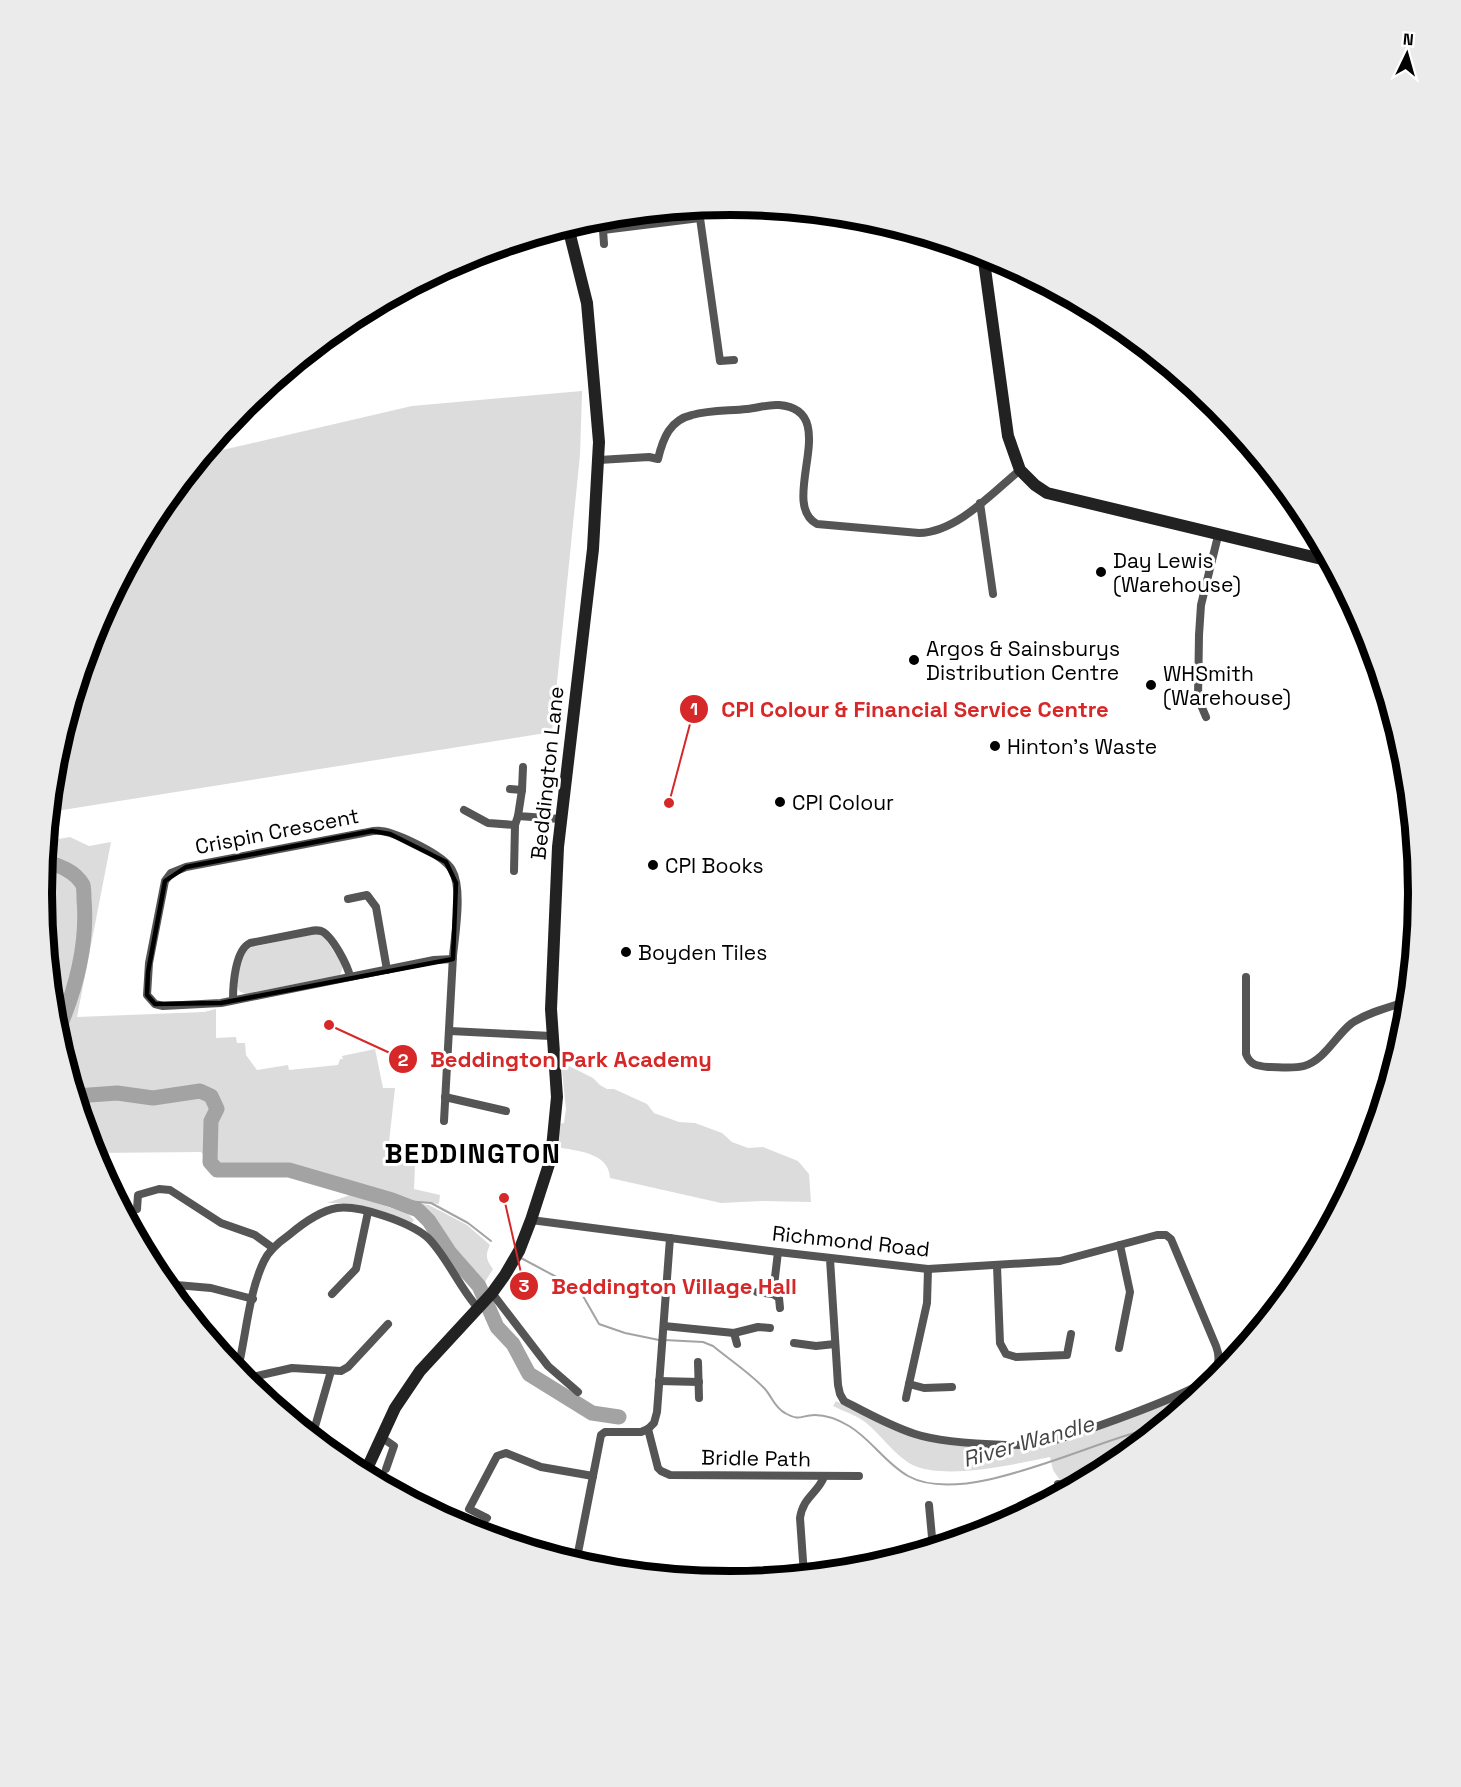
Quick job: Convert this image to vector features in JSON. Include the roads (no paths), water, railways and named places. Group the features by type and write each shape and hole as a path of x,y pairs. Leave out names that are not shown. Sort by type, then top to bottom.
{"main road":[{"name":"Beddington Lane","path":"368,1466 396,1408 420,1371 492,1293 512,1264 531,1220 549,1167 555,1134 556,1097 551,1036 560,819 591,560 599,460 587,303 570,235"},
{"path":"984,265 1008,436 1020,470 1035,485 1047,493 1321,559"}],"street":[{"path":"604,244 603,230 700,218 720,361 734,360"},
{"path":"599,460 649,457 658,459 666,432 685,417 710,412 780,405 798,411 809,430 804,507 811,521 818,524 919,533 934,532 948,526 1020,470"},
{"path":"980,503 993,594"},
{"path":"1206,717 1198,698 1201,604 1218,536"},
{"path":"514,871 515,825 522,790 523,766"},
{"path":"510,789 522,790"},
{"path":"464,810 488,823 515,825"},
{"path":"518,816 560,819"},
{"name":"Crispin Crescent","path":"233,1000 208,1005 164,1006 152,1002 147,995 149,963 160,905 165,881 171,873 186,867 372,831 390,834 439,857 452,869 457,893 444,1121"},
{"path":"348,899 367,895 376,907 387,970"},
{"path":"350,977 345,962 325,933 320,930 311,931 244,946 240,954 233,1000 453,959"},
{"path":"1246,977 1246,1054 1251,1062 1258,1066 1309,1065 1352,1023 1367,1015 1399,1004"},
{"path":"450,1031 551,1036"},
{"path":"445,1097 507,1111"},
{"path":"137,1209 138,1195 159,1189 170,1190 221,1223 255,1235 273,1248"},
{"path":"240,1361 262,1265 273,1248 296,1229 326,1211 338,1208 368,1212 404,1224 429,1239 478,1308"},
{"path":"332,1294 356,1269 368,1212"},
{"name":"Richmond Road","path":"531,1220 830,1259 928,1269 1060,1261 1157,1235 1166,1235 1171,1239 1216,1346 1218,1352 1216,1366"},
{"path":"578,1553 603,1433 640,1432 648,1429 656,1419 670,1238"},
{"path":"1119,1348 1130,1292 1120,1245"},
{"path":"773,1294 778,1252"},
{"path":"794,1343 816,1346 835,1344 830,1259"},
{"path":"997,1266 1000,1343 1006,1354 1016,1357 1066,1356 1071,1334"},
{"path":"906,1398 927,1303 928,1269"},
{"path":"178,1285 211,1288 253,1299"},
{"path":"757,1292 773,1294 779,1298 780,1308"},
{"path":"492,1293 548,1366 578,1392"},
{"path":"255,1377 292,1368 331,1371 345,1369 388,1324"},
{"path":"664,1329 734,1333 758,1327 770,1328"},
{"path":"734,1333 737,1344"},
{"name":"Richmond Road","path":"835,1344 839,1390 842,1399 904,1430 930,1438 1010,1445 1042,1443 1076,1434 1196,1386"},
{"path":"698,1362 699,1398"},
{"path":"315,1428 331,1371"},
{"path":"659,1381 699,1382"},
{"path":"909,1384 924,1388 952,1387"},
{"name":"Bridle Path","path":"648,1429 656,1464 661,1471 670,1474 859,1476"},
{"path":"381,1437 393,1444 395,1449 386,1469"},
{"path":"487,1518 469,1509 496,1458 501,1453 542,1467 593,1476"},
{"path":"803,1567 801,1509 805,1500 824,1477"},
{"path":"929,1505 932,1540"}],"waterway":[{"name":"River Wandle","path":"53,864 62,867 80,880 84,890 85,916 82,950 75,984 64,1015"},
{"name":"River Wandle","path":"84,1095 117,1093 153,1098 200,1091 211,1096 217,1109 211,1121 210,1162 217,1170 289,1170 392,1200 418,1210 429,1221 450,1253 479,1286 497,1327 513,1344 529,1374 592,1413 619,1417"},
{"name":"River Wandle","path":"392,1200 431,1203 468,1223 491,1241"},
{"name":"River Wandle","path":"521,1258 579,1289 599,1324 625,1333 659,1340"},
{"name":"River Wandle","path":"664,1340 703,1342 713,1346 759,1383 782,1411 798,1418 820,1415 841,1422 857,1431 900,1471 933,1484 964,1484 997,1478 1144,1431"}],"place":[{"name":"Day Lewis (Warehouse)","path":"1101,572"},
{"name":"Argos & Sainsburys Distribution Centre","path":"914,660"},
{"name":"WHSmith (Warehouse)","path":"1151,685"},
{"name":"Hinton's Waste","path":"995,746"},
{"name":"CPI Colour","path":"780,802"},
{"name":"CPI Colour & Financial Service Centre","path":"669,803"},
{"name":"CPI Books","path":"653,865"},
{"name":"Boyden Tiles","path":"626,952"},
{"name":"Beddington Park Academy","path":"329,1025"},
{"name":"Beddington Village Hall","path":"504,1198"}],"district":[{"name":"BEDDINGTON","path":"473,1153"}]}
